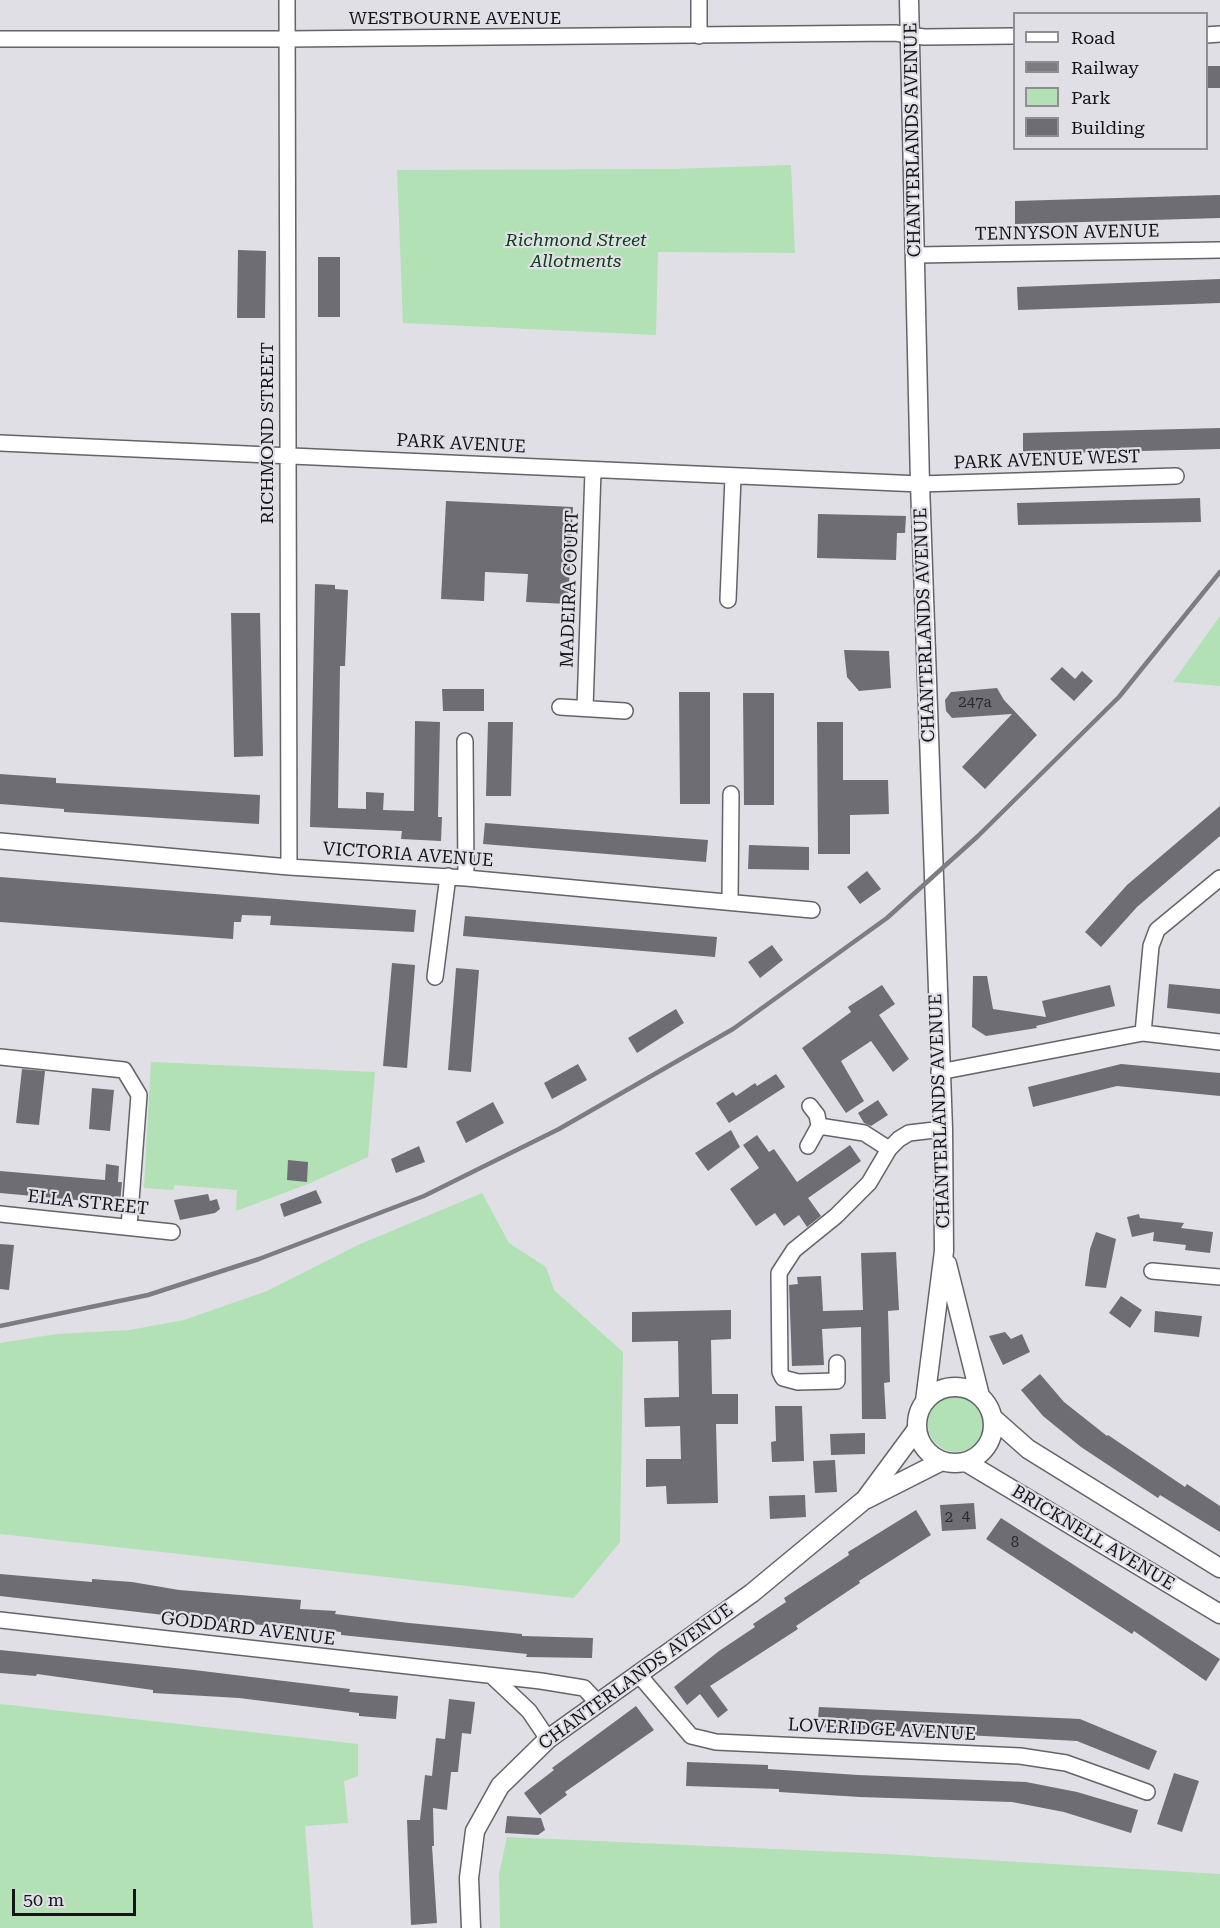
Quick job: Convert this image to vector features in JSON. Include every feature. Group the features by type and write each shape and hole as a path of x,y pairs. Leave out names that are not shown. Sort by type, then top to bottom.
{"street":[{"name":"RICHMOND STREET","path":"287,0 289,867"},
{"path":"699,0 699,36"},
{"name":"CHANTERLANDS AVENUE","path":"909,0 921,484 939,1072 943,1129 944,1251 925,1401"},
{"name":"WESTBOURNE AVENUE","path":"0,39 1013,36"},
{"name":"TENNYSON AVENUE","path":"916,255 1220,250"},
{"name":"PARK AVENUE","path":"0,443 921,484"},
{"name":"MADEIRA COURT","path":"585,708 593,471"},
{"name":"PARK AVENUE WEST","path":"921,484 1176,476"},
{"path":"728,600 733,477"},
{"path":"560,707 625,711"},
{"path":"465,741 466,878"},
{"path":"730,901 731,794"},
{"name":"VICTORIA AVENUE","path":"0,841 289,867 448,876 812,910"},
{"path":"435,977 448,876"},
{"path":"1143,1033 1151,946 1157,930 1220,878"},
{"path":"939,1072 1143,1033 1220,1042"},
{"path":"0,1057 124,1070 138,1095 129,1227"},
{"path":"808,1146 819,1126 817,1115 810,1107"},
{"path":"819,1126 864,1133 888,1149"},
{"path":"837,1363 837,1381 798,1382 783,1378 780,1372 779,1273 794,1250 836,1216 869,1183 888,1149 909,1133 943,1129"},
{"name":"ELLA STREET","path":"0,1214 172,1232"},
{"name":"CHANTERLANDS AVENUE","path":"944,1251 980,1396"},
{"path":"1152,1271 1220,1277"},
{"path":"993,1418 993,1435 983,1452 966,1462 942,1461 924,1448 916,1429 918,1414 925,1401 938,1390 964,1388 980,1396 993,1418 1028,1449 1220,1568"},
{"name":"CHANTERLANDS AVENUE","path":"863,1501 916,1429"},
{"name":"CHANTERLANDS AVENUE","path":"471,1928 469,1878 476,1831 500,1786 548,1739 752,1593 863,1501 942,1461"},
{"name":"BRICKNELL AVENUE","path":"966,1462 1220,1614"},
{"name":"GODDARD AVENUE","path":"0,1620 584,1688 599,1704"},
{"name":"LOVERIDGE AVENUE","path":"639,1675 674,1719 691,1736 716,1742 1020,1756 1066,1763 1147,1792"},
{"path":"492,1676 529,1711 548,1739"}],"green space":[{"name":"Richmond Street Allotments","path":"791,165 795,253 658,252 656,335 403,323 397,170 672,169"},
{"path":"1220,616 1220,686 1173,682"},
{"path":"151,1062 375,1072 368,1157 308,1184 236,1211 237,1190 175,1185 173,1190 144,1188"},
{"path":"482,1193 509,1243 546,1267 554,1290 623,1352 620,1542 574,1598 0,1534 0,1343 57,1334 130,1330 184,1320 267,1291 358,1245"},
{"path":"956,1396 967,1398 976,1404 982,1413 984,1424 982,1435 976,1444 967,1450 956,1452 945,1450 936,1444 930,1435 928,1424 930,1413 936,1404 945,1398"},
{"path":"0,1704 358,1744 358,1776 344,1781 348,1823 305,1826 313,1928 0,1928"},
{"path":"507,1837 886,1854 1220,1874 1220,1928 500,1928 499,1874"}],"building":[{"path":"1208,66 1220,66 1220,88 1208,88"},
{"path":"1220,195 1220,218 1015,224 1015,201"},
{"path":"238,250 266,251 265,318 237,318"},
{"path":"318,257 340,257 340,317 318,317"},
{"path":"1220,279 1220,303 1018,310 1017,287"},
{"path":"1220,428 1220,449 1023,454 1023,433"},
{"path":"1200,498 1201,522 1018,525 1017,503"},
{"path":"446,501 573,507 568,604 526,602 528,574 485,572 484,601 441,599"},
{"path":"818,514 906,516 905,533 897,533 896,560 817,558"},
{"path":"315,584 335,585 335,589 348,590 345,666 340,666 338,808 366,809 366,792 384,793 383,810 414,811 415,721 440,722 438,817 442,817 441,841 401,839 402,831 310,827"},
{"path":"231,613 260,613 263,756 234,757"},
{"path":"844,650 889,651 891,688 859,691 847,677"},
{"path":"1062,667 1075,679 1082,671 1093,681 1074,701 1050,679"},
{"path":"997,688 1004,700 1037,735 985,789 962,767 1012,714 952,718 946,711 945,700 951,692"},
{"path":"442,689 484,689 484,711 443,711"},
{"path":"679,692 710,692 710,804 680,804"},
{"path":"743,693 774,693 774,805 744,805"},
{"path":"488,722 513,722 511,796 486,796"},
{"path":"817,722 843,722 843,780 888,780 889,814 850,815 850,854 818,854"},
{"path":"0,774 56,778 56,783 260,795 259,824 64,812 64,809 0,804"},
{"path":"1220,806 1220,836 1137,907 1101,947 1085,932 1127,885"},
{"path":"485,823 708,840 706,862 483,844"},
{"path":"749,845 809,847 809,870 748,869"},
{"path":"867,871 881,889 860,904 847,887"},
{"path":"0,877 416,910 414,932 270,925 271,916 242,915 241,922 234,922 233,939 0,922"},
{"path":"465,916 717,937 715,957 463,936"},
{"path":"772,945 783,960 760,978 748,962"},
{"path":"392,963 415,965 407,1068 383,1066"},
{"path":"456,968 479,970 471,1072 448,1070"},
{"path":"973,976 987,976 993,1009 1046,1017 1042,1001 1110,985 1115,1006 1036,1026 1037,1028 986,1036 972,1027"},
{"path":"1169,984 1220,989 1220,1014 1167,1008"},
{"path":"882,985 895,1004 879,1015 909,1059 893,1072 871,1041 841,1061 864,1101 846,1113 802,1048 851,1012 848,1007"},
{"path":"676,1009 684,1023 637,1053 628,1038"},
{"path":"578,1064 587,1080 552,1099 544,1083"},
{"path":"1121,1064 1220,1073 1220,1096 1117,1086 1033,1107 1028,1087"},
{"path":"22,1069 45,1071 39,1125 16,1123"},
{"path":"776,1074 785,1087 729,1123 716,1103 733,1092 736,1096 755,1083 757,1086"},
{"path":"92,1088 114,1090 110,1131 89,1129"},
{"path":"878,1100 888,1115 871,1126 864,1123 858,1113"},
{"path":"493,1102 504,1123 466,1143 456,1122"},
{"path":"731,1130 740,1147 708,1171 695,1153"},
{"path":"757,1135 769,1152 774,1149 797,1182 850,1145 861,1161 808,1198 821,1216 807,1227 799,1215 784,1226 775,1213 756,1226 730,1189 759,1168 743,1145"},
{"path":"419,1146 425,1162 396,1173 391,1159"},
{"path":"288,1160 308,1162 307,1182 287,1180"},
{"path":"106,1164 119,1166 118,1182 122,1182 120,1204 0,1193 0,1171 105,1180"},
{"path":"316,1190 322,1203 284,1217 280,1204"},
{"path":"208,1194 210,1201 217,1199 220,1209 215,1213 180,1220 174,1200"},
{"path":"1139,1214 1140,1218 1184,1223 1181,1228 1213,1232 1210,1253 1185,1250 1186,1245 1153,1241 1154,1232 1132,1237 1127,1217"},
{"path":"1096,1232 1116,1239 1106,1288 1085,1286 1090,1249"},
{"path":"0,1244 14,1245 9,1290 0,1289"},
{"path":"896,1252 899,1310 888,1311 890,1382 884,1383 886,1419 862,1419 861,1327 822,1329 824,1365 792,1366 789,1285 798,1284 797,1277 821,1276 823,1311 863,1310 861,1253"},
{"path":"1121,1296 1142,1310 1130,1328 1109,1313"},
{"path":"731,1310 731,1339 711,1340 712,1394 738,1394 738,1424 716,1424 718,1503 667,1504 666,1486 646,1487 646,1459 681,1459 680,1426 645,1427 644,1398 679,1397 678,1341 632,1342 632,1312"},
{"path":"1155,1311 1202,1316 1199,1337 1154,1332"},
{"path":"1005,1332 1011,1339 1022,1334 1030,1352 1003,1365 989,1336"},
{"path":"1040,1374 1064,1402 1107,1436 1185,1487 1187,1484 1220,1506 1220,1532 1160,1495 1158,1498 1081,1447 1043,1416 1021,1390"},
{"path":"775,1406 802,1406 804,1461 772,1462 771,1442 776,1441"},
{"path":"865,1433 865,1454 831,1455 830,1434"},
{"path":"835,1460 837,1492 815,1493 813,1461"},
{"path":"805,1495 806,1517 770,1519 769,1496"},
{"path":"974,1503 976,1529 942,1531 940,1505"},
{"path":"916,1510 931,1535 859,1581 860,1583 796,1626 798,1629 710,1686 728,1710 718,1718 700,1694 687,1705 674,1687 719,1651 755,1627 753,1624 786,1602 784,1598 849,1555 848,1552"},
{"path":"1001,1518 1220,1659 1206,1681 1134,1631 1132,1634 986,1539"},
{"path":"0,1574 92,1582 92,1579 132,1582 179,1590 301,1600 300,1609 336,1611 335,1614 522,1634 522,1636 593,1638 592,1658 526,1657 527,1654 341,1635 341,1632 207,1620 0,1596"},
{"path":"0,1650 194,1670 350,1689 349,1692 398,1696 396,1719 359,1716 359,1713 239,1698 153,1693 153,1690 37,1674 36,1676 0,1673"},
{"path":"449,1699 475,1702 471,1734 462,1733 458,1772 451,1772 447,1810 433,1808 434,1846 432,1846 437,1923 411,1925 407,1820 420,1820 425,1775 432,1776 436,1738 445,1739"},
{"path":"636,1706 654,1730 565,1792 567,1795 540,1815 524,1793 554,1770 552,1768"},
{"path":"819,1707 1080,1719 1157,1751 1149,1770 1077,1741 817,1727"},
{"path":"687,1762 768,1765 768,1769 858,1775 1026,1782 1077,1792 1138,1810 1131,1833 1064,1812 1012,1802 860,1797 779,1792 779,1789 686,1786"},
{"path":"1174,1773 1199,1781 1182,1832 1157,1824"},
{"path":"507,1816 541,1818 545,1830 538,1835 505,1833"}],"railway":[{"path":"0,1326 148,1295 259,1259 424,1196 559,1129 733,1029 887,918 978,836 1119,697 1220,572"}]}
